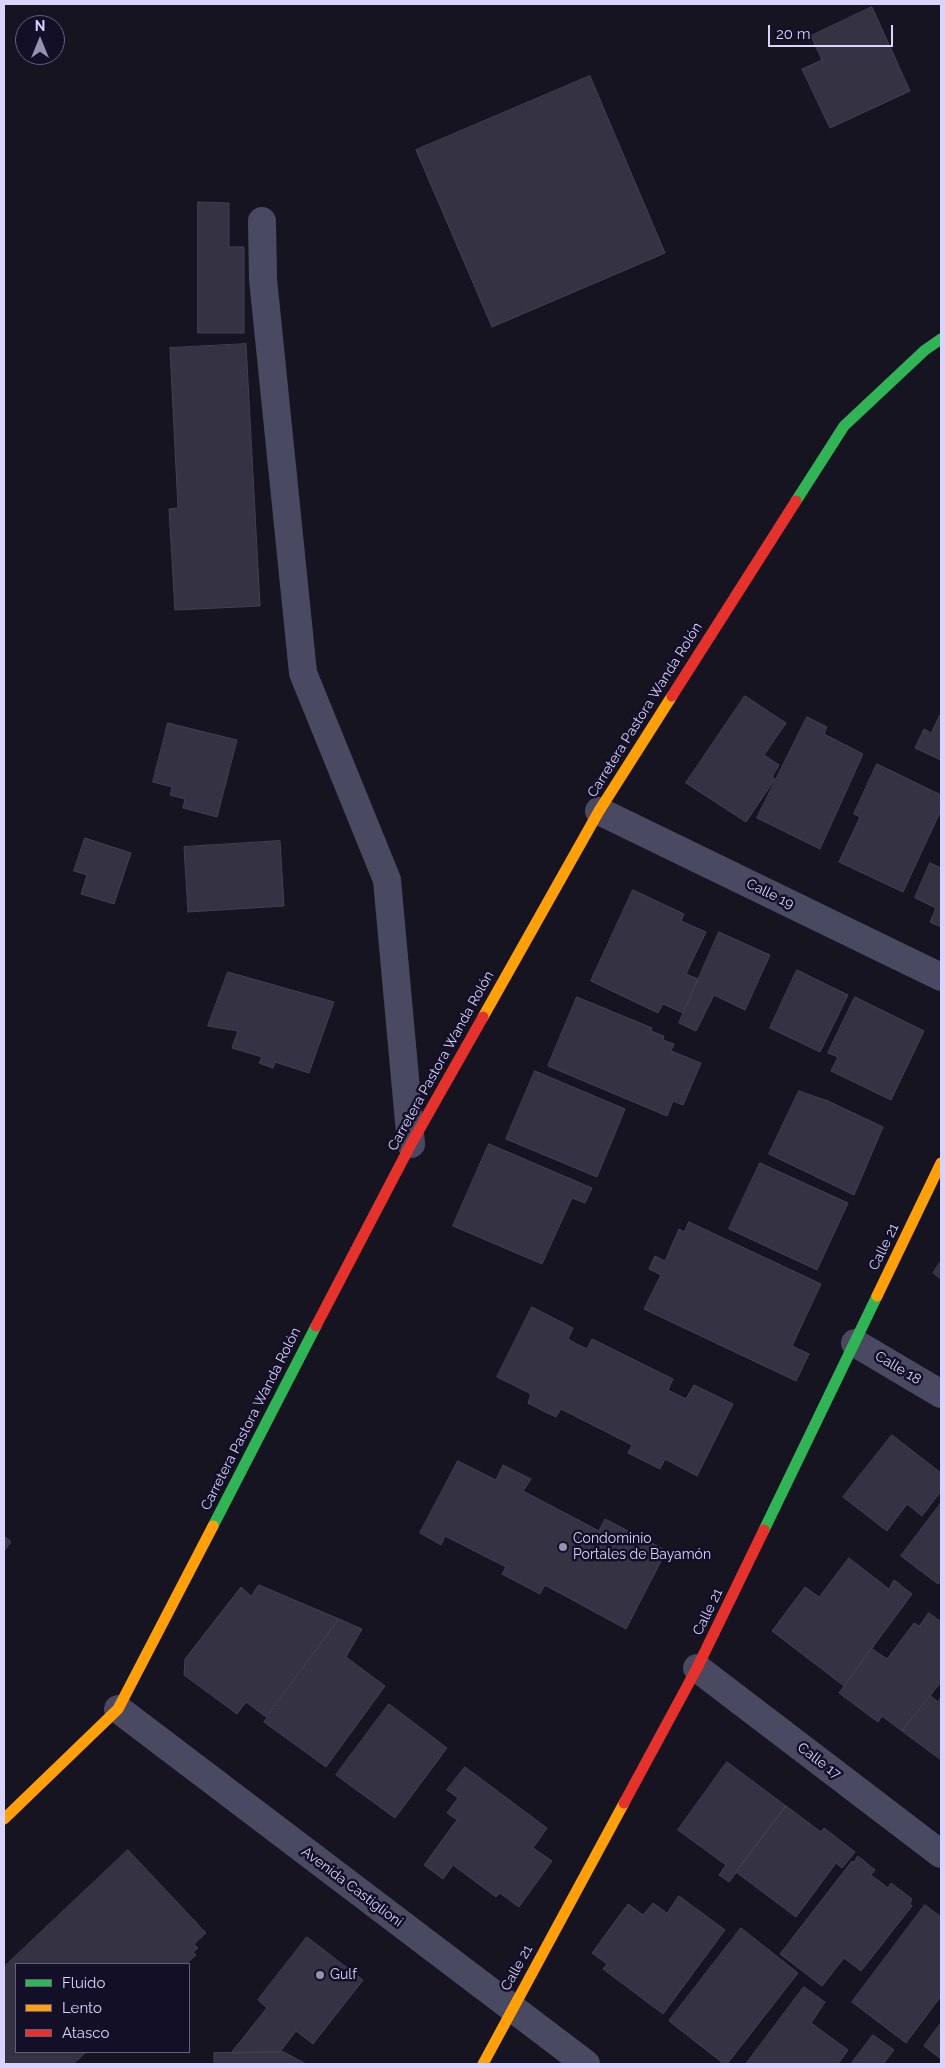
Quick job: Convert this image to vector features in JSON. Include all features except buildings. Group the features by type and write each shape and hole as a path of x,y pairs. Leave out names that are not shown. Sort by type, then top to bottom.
{"street":[{"path":"262,221 263,279 303,673 387,880 411,1144"},
{"name":"Carretera Pastora Wanda Rolón","path":"4,1819 118,1709 411,1144 599,810 844,426 925,350 941,339"},
{"name":"Calle 19","path":"599,810 941,976"},
{"name":"Calle 21","path":"483,2064 697,1668 941,1163"},
{"name":"Calle 18","path":"855,1342 941,1394"},
{"name":"Calle 17","path":"697,1668 941,1854"},
{"name":"Avenida Castiglioni","path":"118,1709 586,2064"}],"traffic: fast":[{"path":"796,501 844,426 925,350 941,339"},
{"path":"764,1530 877,1296"},
{"path":"213,1526 316,1326"}],"traffic: slow":[{"path":"483,1017 599,811 672,696"},
{"path":"877,1296 941,1163"},
{"path":"4,1819 118,1709 213,1526"},
{"path":"483,2064 624,1803"}],"traffic: jam":[{"path":"672,696 796,501"},
{"path":"316,1326 411,1144 483,1017"},
{"path":"624,1803 697,1668 764,1530"}],"place":[{"name":"Condominio Portales de Bayamón","path":"563,1547"},
{"name":"Gulf","path":"320,1975"}]}
